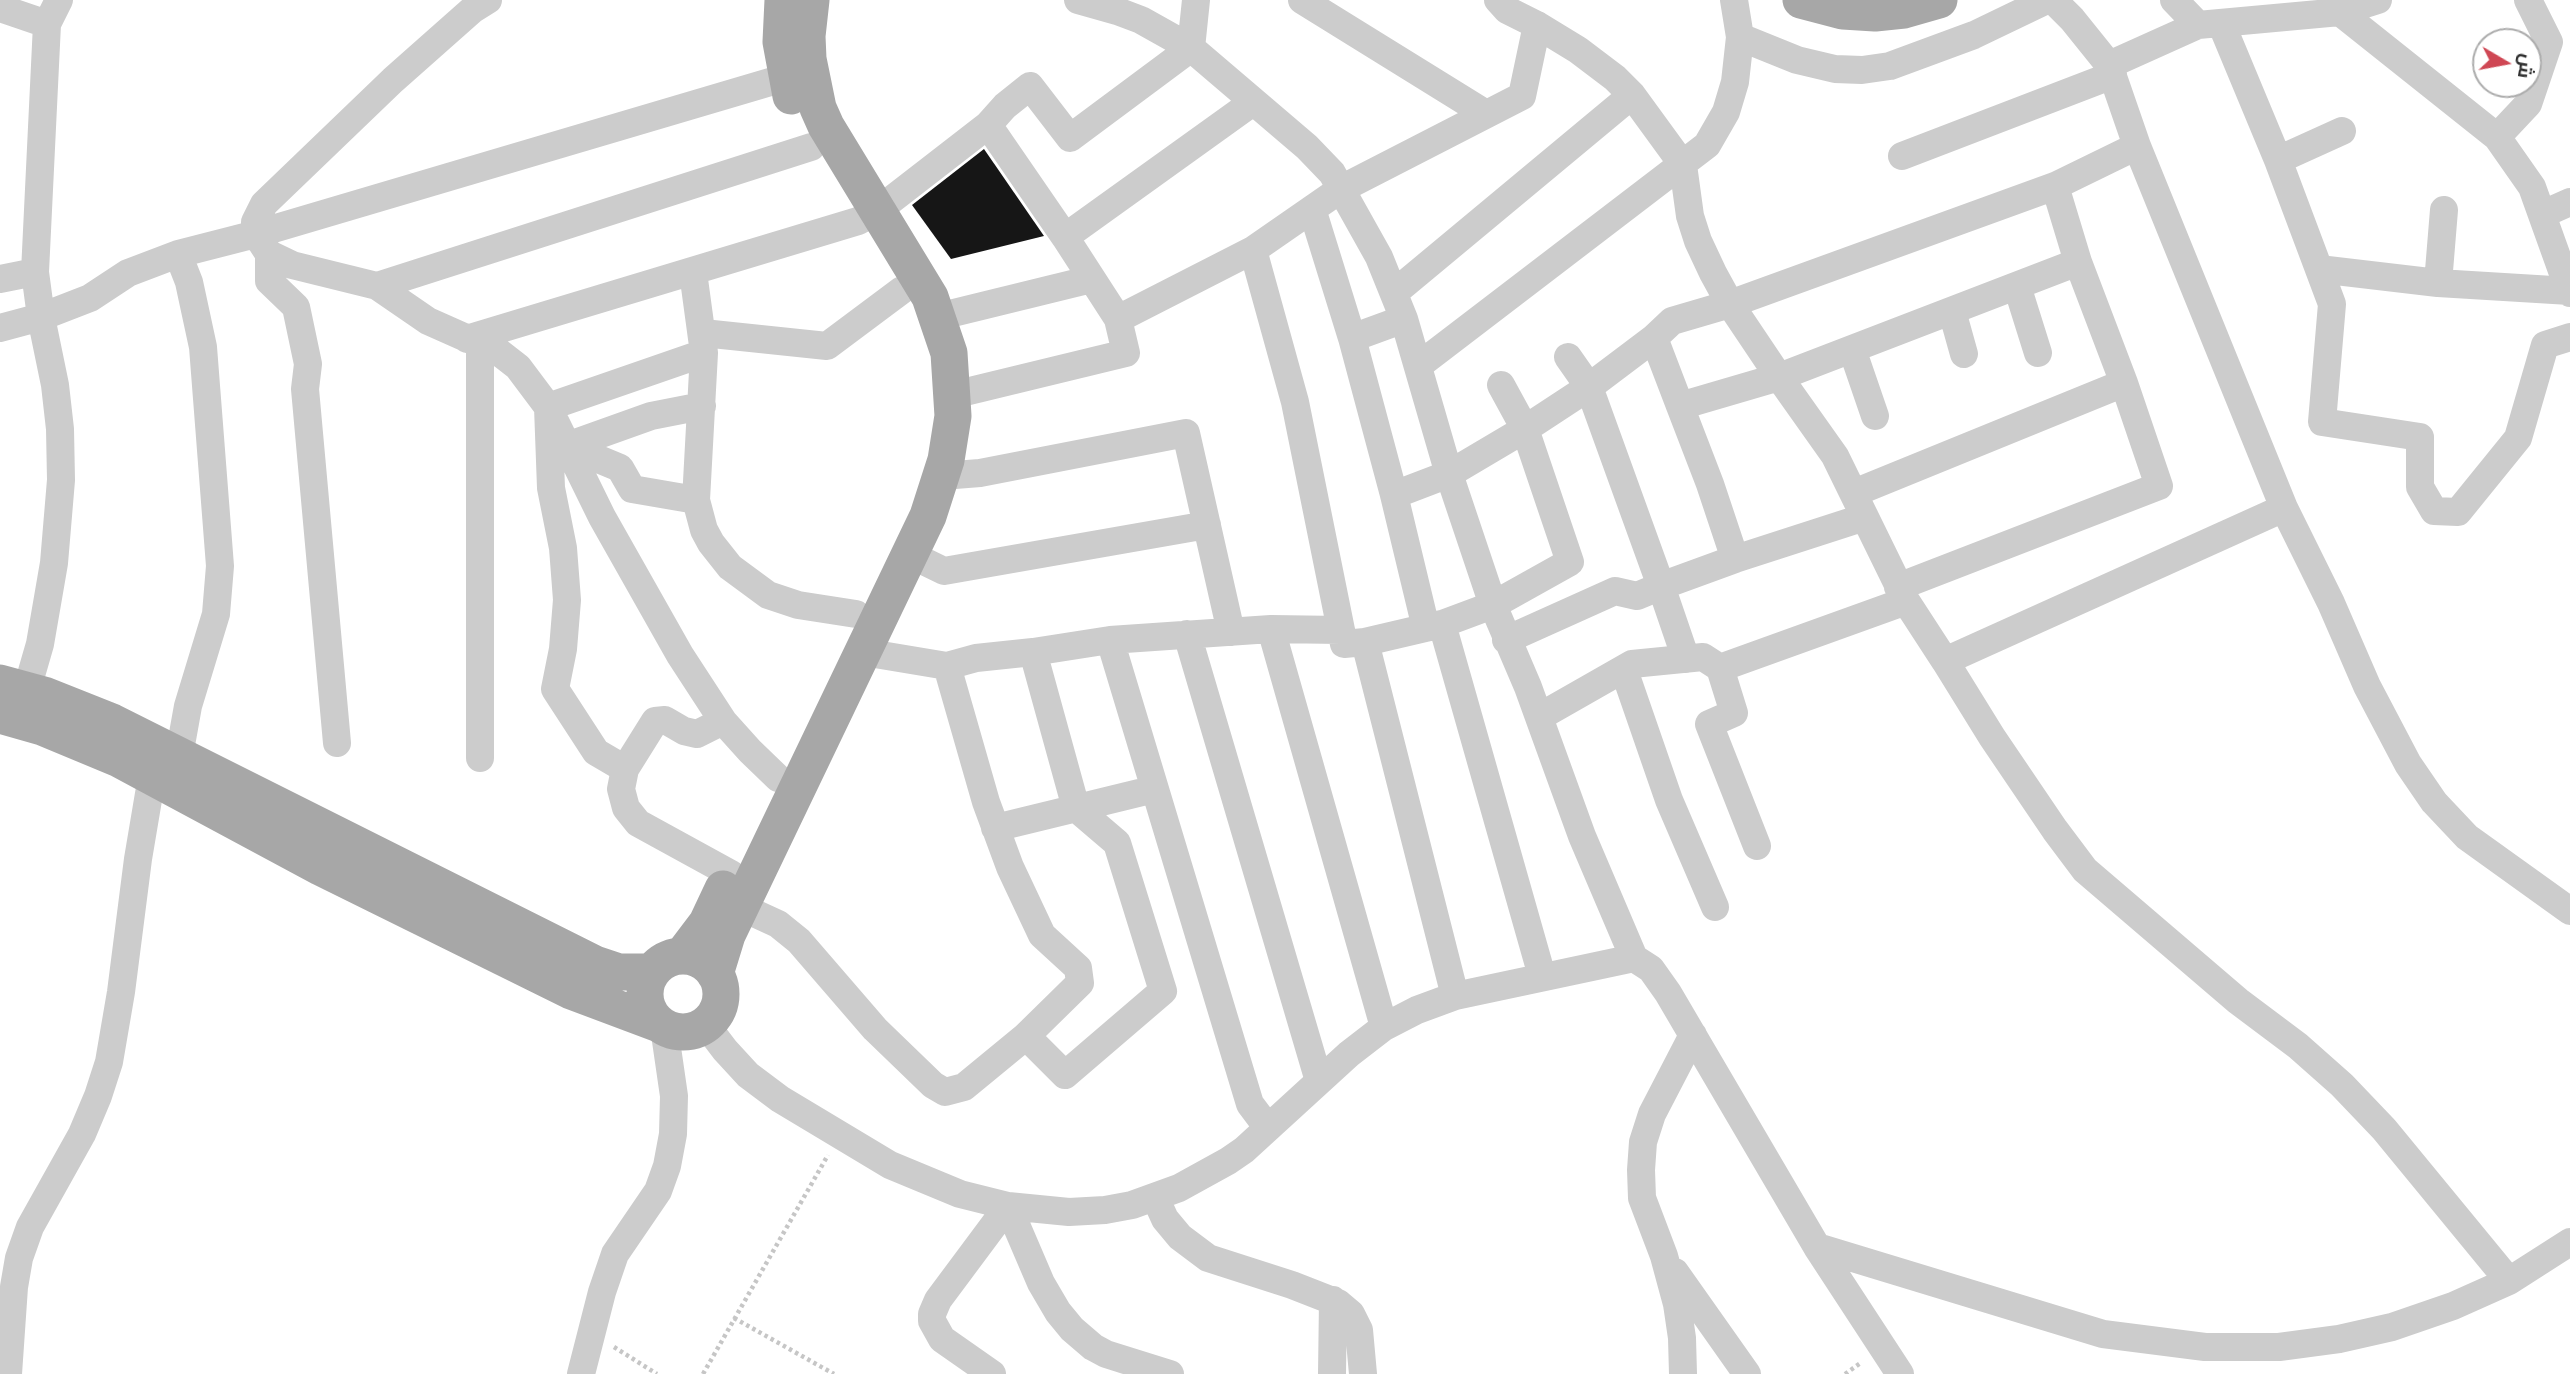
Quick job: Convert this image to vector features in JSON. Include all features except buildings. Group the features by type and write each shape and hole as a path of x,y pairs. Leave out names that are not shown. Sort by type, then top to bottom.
{"main road":[{"path":"661,1026 650,1014 646,1003 646,984 736,891 863,652 911,555 942,476 953,416 949,353 937,317 918,276 811,147 796,113 786,77 781,42 783,0"},
{"path":"715,974 736,891 778,778 891,547 909,502 923,457 930,414 927,360 917,324 818,108 808,59 807,36 811,0"},
{"path":"1801,0 1843,11 1875,13 1904,10 1939,0"},
{"path":"0,715 166,766 578,956 619,972 667,964 703,962 715,974 720,984 721,1001 717,1012 706,1025 689,1032 676,1032 571,991 320,867 166,766 91,712 13,686"}],"street":[{"path":"337,743 304,389 308,364 296,306 270,281 255,222 264,204 393,80 472,10 488,0"},
{"path":"1078,0 1141,20 1191,48 1307,147 1332,173 1379,257 1394,293 1404,319 1448,474 1493,605 1539,717 1581,836 1634,958 1651,969 1668,992 1817,1247 1900,1374"},
{"path":"473,342 867,216 988,125 1005,106 1030,86 1070,138 1191,48 1196,0"},
{"path":"1302,0 1486,114"},
{"path":"1498,0 1507,10 1537,25 1596,63 1632,95 1683,165 1690,216 1698,241 1730,304 1835,456 1902,594 2006,758 2085,870 2238,1001 2298,1046 2342,1085 2384,1129 2508,1281"},
{"path":"1418,366 1707,145 1726,112 1735,82 1740,37 1734,0"},
{"path":"1740,37 1797,60 1835,69 1872,69 1890,66 1974,35 2048,0"},
{"path":"2053,0 2073,19 2111,70 2137,146 2284,508 2331,603 2367,686 2408,764 2434,802 2467,837 2570,910"},
{"path":"2174,0 2209,24 2278,160 2332,304 2322,422 2420,437 2420,487 2434,512 2458,512 2518,438 2545,345 2570,337"},
{"path":"2497,137 2528,104 2549,42 2528,0"},
{"path":"1902,156 2111,70 2209,24 2357,5 2497,137 2532,187 2570,292 2438,283 2319,270"},
{"path":"0,8 53,12 35,272 55,385 60,429 61,480 48,605 40,645 13,686"},
{"path":"1118,319 1253,250 1341,189 1522,96 1537,25"},
{"path":"0,328 41,317 90,298 128,273 178,254 262,244 786,77"},
{"path":"1394,293 1632,95"},
{"path":"1065,237 1253,102"},
{"path":"953,395 1126,353 1118,319 988,125"},
{"path":"2278,160 2342,131"},
{"path":"1394,495 1448,474 1525,429 1589,387 1654,338 1672,321 1730,304 2055,186 2137,146"},
{"path":"377,286 811,147"},
{"path":"1720,668 2159,486 2124,383 2078,262 2055,186"},
{"path":"2543,214 2570,202"},
{"path":"1312,209 1352,338 1394,495 1542,976"},
{"path":"2438,283 2444,209"},
{"path":"262,244 292,265 377,286 428,321 510,359 548,407 640,587 723,721 778,778"},
{"path":"1253,250 1295,402 1353,636 1455,996"},
{"path":"8,1374 6,1315 19,1258 30,1227 82,1134 99,1096 109,1062 121,992 138,859 216,614 220,566 203,347 189,282 178,254"},
{"path":"1680,406 1779,377 2078,262"},
{"path":"693,271 703,343 696,500 704,530 730,567 755,586 783,601 856,614"},
{"path":"0,279 35,272"},
{"path":"937,317 1092,279"},
{"path":"2017,286 2038,353"},
{"path":"548,407 703,343 827,346 902,290"},
{"path":"1952,311 1964,354"},
{"path":"1352,338 1404,319"},
{"path":"1654,338 1710,484 1735,559"},
{"path":"473,342 480,758"},
{"path":"1852,349 1875,415"},
{"path":"1568,357 1589,387 1686,659"},
{"path":"1506,640 1615,591 1637,597 1735,559 2124,383"},
{"path":"863,652 947,666 976,658 1110,640 1186,634 1271,629 1353,636 1434,626 1493,605 1570,562 1525,429 1501,385"},
{"path":"568,446 651,416 702,406"},
{"path":"548,407 551,488 563,548 567,600 563,649 555,689 596,752 625,769"},
{"path":"942,476 980,473 1186,433 1231,632"},
{"path":"568,446 620,468 632,489 696,500"},
{"path":"1945,661 2284,508"},
{"path":"911,555 944,571 1206,525"},
{"path":"1271,629 1384,1027"},
{"path":"1186,634 1319,1081"},
{"path":"1110,640 1250,1104 1268,1128"},
{"path":"1027,1036 1065,1075 1163,991 1117,843 1076,808 1033,652"},
{"path":"1539,717 1632,664 1703,657 1720,668 1734,712 1709,724 1757,846"},
{"path":"723,721 696,734 684,731 665,720 655,721 625,769 622,779 622,799 631,816 736,891 799,941 875,1029 933,1085 945,1092 964,1087 1027,1036 1080,983 1078,968 1042,935 1010,867 995,828 947,666"},
{"path":"1625,670 1669,800 1715,907"},
{"path":"995,828 1155,789"},
{"path":"706,1025 748,1075 779,1099 890,1165 960,1194 1008,1206 1069,1212 1105,1210 1132,1205 1179,1188 1228,1161 1244,1150 1349,1054 1384,1027 1417,1010 1455,996 1634,958"},
{"path":"581,1374 602,1292 615,1254 658,1191 667,1166 673,1134 674,1096 661,1026"},
{"path":"1683,1374 1677,1304 1664,1256 1642,1198 1641,1170 1643,1142 1652,1114 1693,1035"},
{"path":"1154,1197 1165,1219 1180,1237 1208,1258 1292,1284 1333,1300 1351,1314 1359,1330 1363,1374"},
{"path":"1008,1206 1041,1283 1058,1312 1083,1338 1099,1364 1170,1374"},
{"path":"992,1374 942,1339 932,1321 932,1314 938,1300 1008,1206"},
{"path":"1817,1247 2102,1334 2205,1347 2278,1347 2339,1339 2392,1327 2453,1306 2508,1281 2570,1242"},
{"path":"1664,1256 1747,1374"},
{"path":"1332,1374 1333,1300"}],"path":[{"path":"703,1374 838,1135"},
{"path":"734,1318 834,1374"},
{"path":"592,1334 657,1374"}]}
